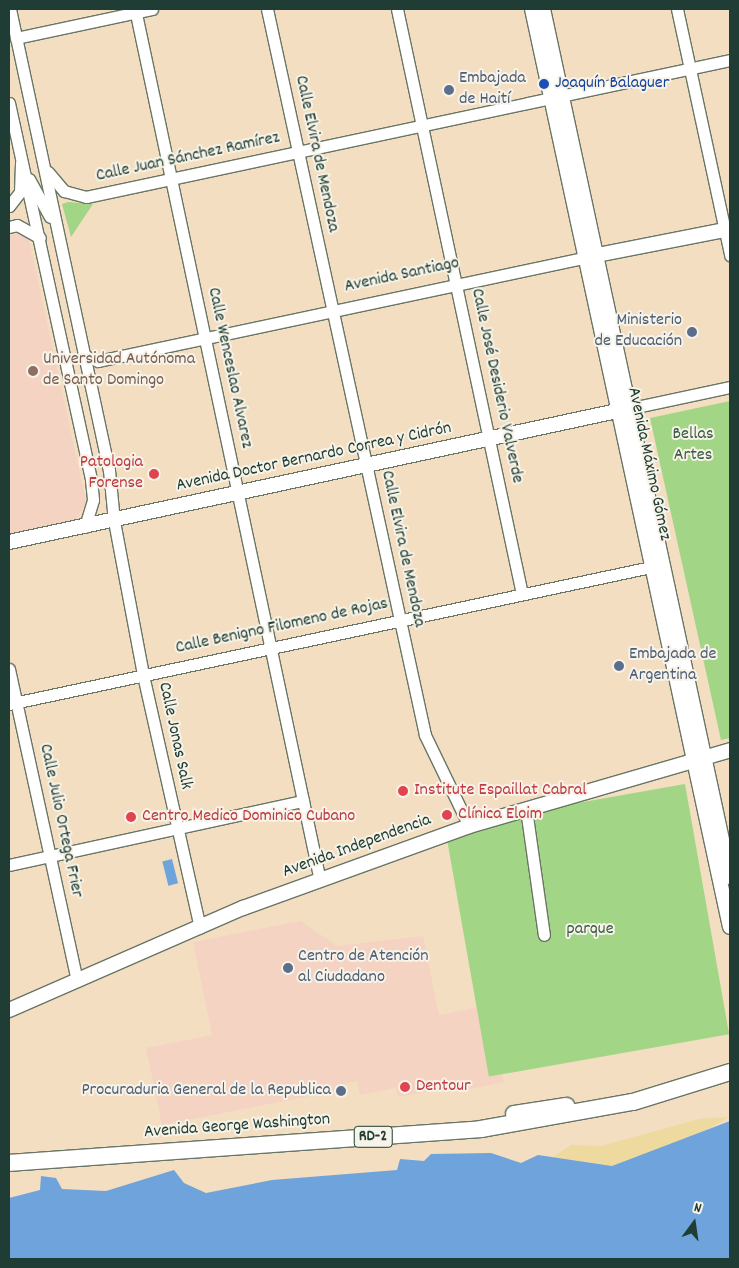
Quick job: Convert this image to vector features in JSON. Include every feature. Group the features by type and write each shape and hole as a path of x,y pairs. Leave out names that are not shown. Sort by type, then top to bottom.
{"highway":[{"name":"Avenida George Washington","path":"9,1155 494,1117 612,1096 730,1063"},
{"name":"Avenida George Washington","path":"9,1163 481,1129 634,1102 730,1072"}],"main road":[{"name":"Avenida Máximo Gómez","path":"532,9 555,99 590,256 698,758 730,927"},
{"name":"Avenida Máximo Gómez","path":"544,9 555,99"},
{"name":"Avenida Santiago","path":"590,256 728,229"},
{"name":"Avenida Máximo Gómez","path":"622,410 651,567 698,758 730,877"},
{"name":"Avenida Doctor Bernardo Correa y Cidrón","path":"9,542 114,521 622,410"},
{"name":"Avenida Independencia","path":"9,1010 200,928 469,826 730,750"}],"street":[{"path":"10,9 46,168 57,233"},
{"path":"16,38 135,10 152,9"},
{"name":"Calle Elvira de Mendoza","path":"267,9 425,736 469,826"},
{"name":"Calle José Desiderio Valverde","path":"397,9 522,594"},
{"path":"677,9 728,229 730,255"},
{"name":"Calle Wenceslao Alvarez","path":"135,10 320,881"},
{"name":"Calle Juan Sánchez Ramírez","path":"46,168 64,191 86,197 422,125 555,99 730,60"},
{"path":"9,103 28,178 91,480 93,500 85,527"},
{"path":"22,159 20,192 10,205 13,226 40,238"},
{"path":"28,178 57,233"},
{"name":"Calle Jonas Salk","path":"57,233 110,470 114,521 143,675 200,928"},
{"name":"Avenida Santiago","path":"83,355 98,360 590,256"},
{"path":"622,410 730,387"},
{"name":"Calle Benigno Filomeno de Rojas","path":"12,703 651,567"},
{"name":"Calle Julio Ortega Frier","path":"9,669 12,703 50,856 77,981"},
{"path":"9,865 303,801"},
{"path":"526,809 544,934"}],"shaded area":[{"name":"Universidad Autónoma de Santo Domingo","path":"21,233 29,239 86,502 76,520 9,535 9,235"},
{"path":"301,921 337,946 423,936 439,1015 489,1005 504,1082 470,1089 469,1084 398,1097 396,1088 360,1095 357,1081 344,1084 345,1089 162,1125 146,1048 212,1035 193,942"}],"green space":[{"path":"68,202 93,204 71,237 62,204"},
{"name":"Bellas Artes","path":"730,401 730,738 721,740 650,418"},
{"name":"parque","path":"685,784 729,1034 489,1077 445,826"}],"sand":[{"path":"730,1117 684,1142 612,1166 553,1157 571,1145 601,1146 699,1119"}],"water":[{"path":"172,859 178,883 168,886 162,861"},
{"path":"730,1121 730,1259 9,1259 9,1198 40,1190 41,1176 56,1178 62,1189 106,1191 174,1170 184,1183 206,1193 272,1180 397,1170 400,1159 424,1161 431,1154 491,1153 521,1163 538,1155 612,1166"}],"place":[{"name":"Joaquín Balaguer","path":"544,84"},
{"name":"Embajada de Haití","path":"449,90"},
{"name":"Ministerio de Educación","path":"692,332"},
{"name":"Universidad Autónoma de Santo Domingo","path":"33,371"},
{"name":"Patologia Forense","path":"154,474"},
{"name":"Embajada de Argentina","path":"619,666"},
{"name":"Institute Espaillat Cabral","path":"403,791"},
{"name":"Clínica Eloim","path":"447,815"},
{"name":"Centro Medico Dominico Cubano","path":"131,817"},
{"name":"Centro de Atención al Ciudadano","path":"288,968"},
{"name":"Dentour","path":"405,1087"},
{"name":"Procuraduria General de la Republica","path":"341,1091"}]}
